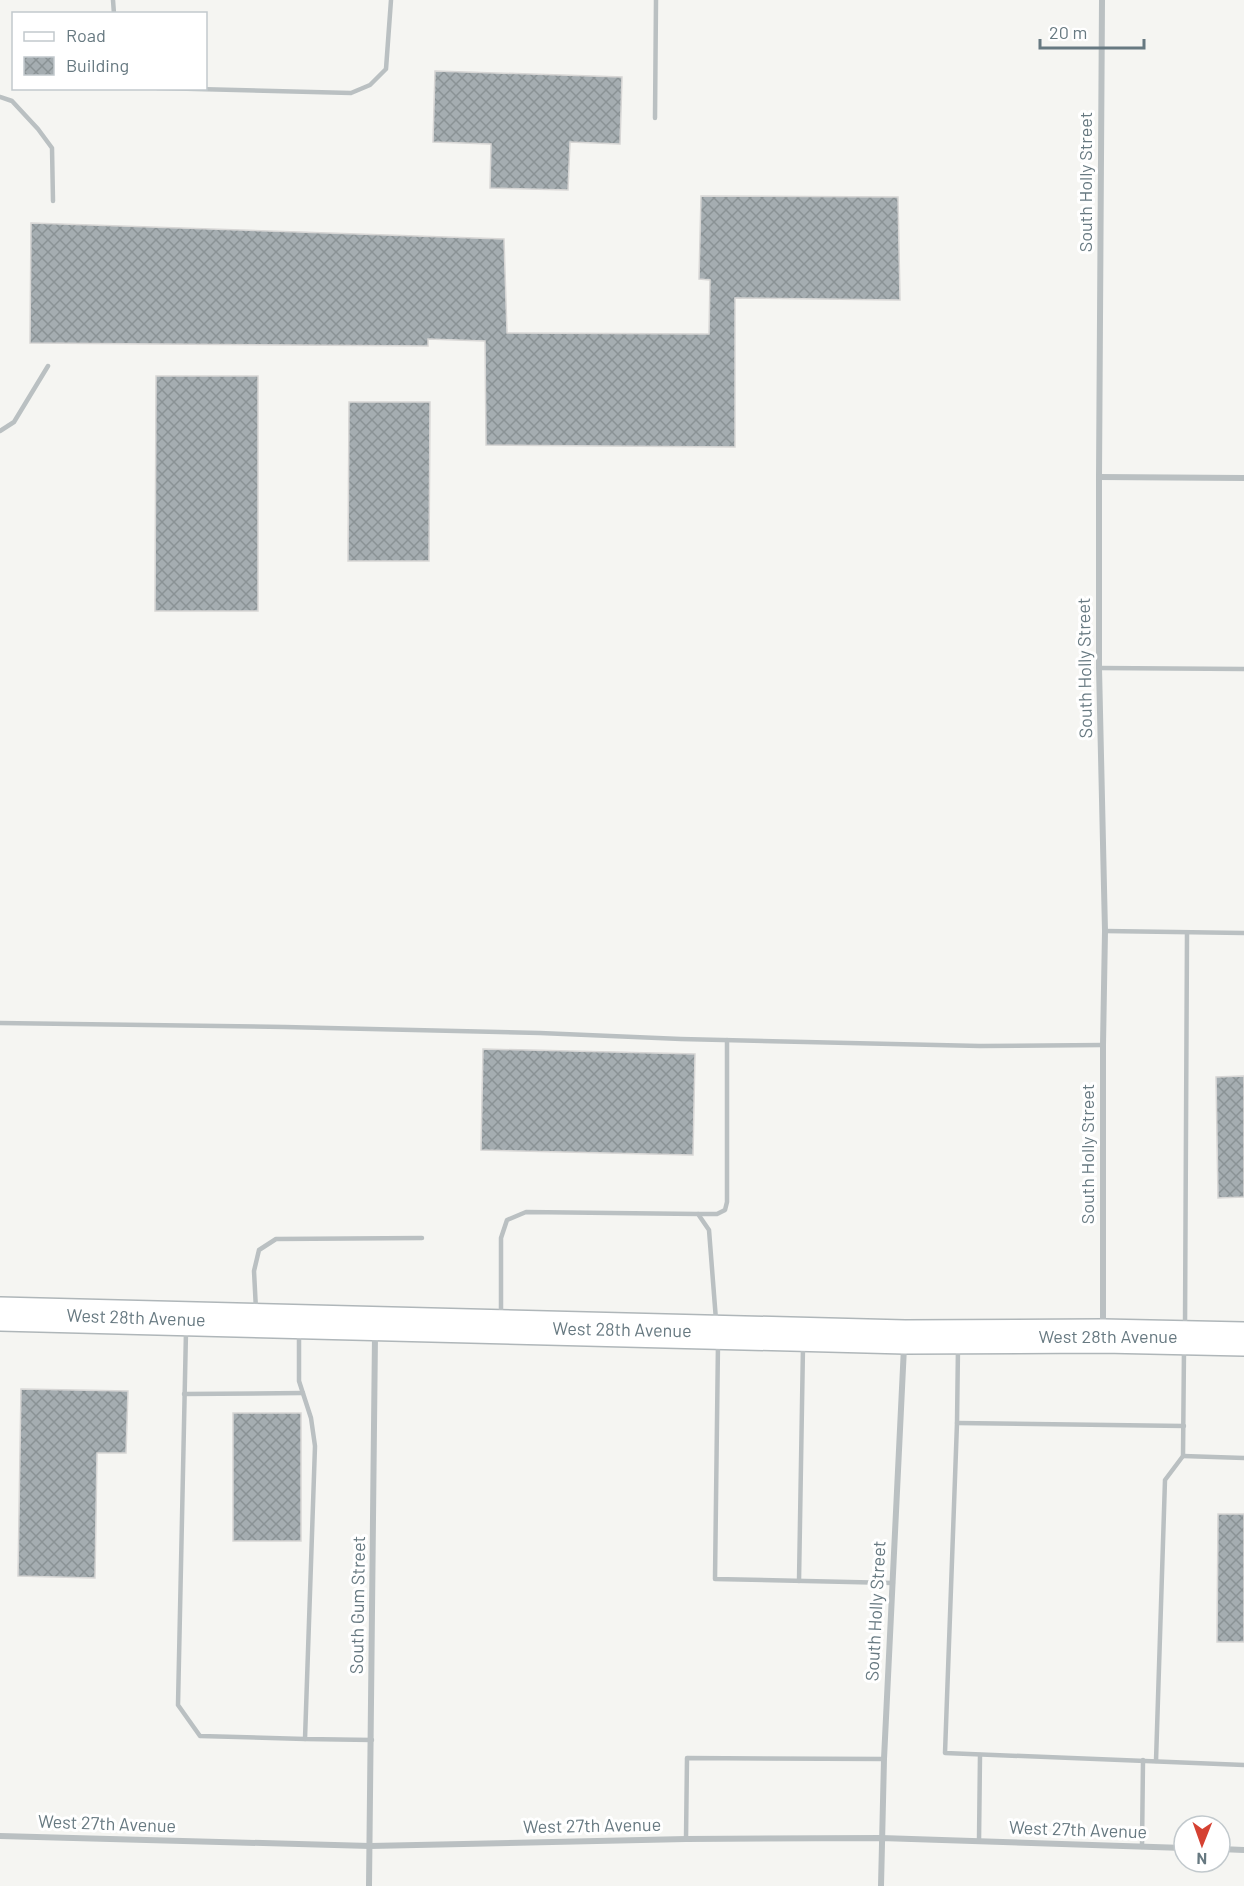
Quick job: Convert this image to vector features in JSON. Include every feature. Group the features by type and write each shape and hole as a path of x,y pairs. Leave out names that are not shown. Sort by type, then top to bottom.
{"main road":[{"name":"West 28th Avenue","path":"0,1314 804,1335 1244,1339"}],"street":[{"name":"South Holly Street","path":"1102,0 1099,477 1105,931 1102,1336"},
{"path":"1099,477 1244,478"},
{"name":"South Gum Street","path":"369,1886 375,1324"},
{"name":"South Holly Street","path":"880,1886 905,1337"},
{"name":"West 27th Avenue","path":"0,1836 370,1846 686,1839 881,1838 1172,1847"}],"lane":[{"path":"207,89 351,93 370,85 386,69 391,0"},
{"path":"655,118 656,0"},
{"path":"0,97 12,101 52,148 53,201"},
{"path":"0,431 14,422 48,366"},
{"path":"1100,668 1244,669"},
{"path":"1105,931 1244,933"},
{"path":"1156,1761 1165,1480 1184,1456 1187,933"},
{"path":"0,1023 285,1026 980,1046 1103,1045"},
{"path":"502,1327 501,1238 507,1220 526,1212 717,1214 725,1210 727,1202 727,1040"},
{"path":"698,1214 709,1230 718,1333 715,1579 893,1583"},
{"path":"256,1321 254,1271 259,1250 276,1239 422,1238"},
{"path":"186,1319 178,1705 200,1736 372,1740"},
{"path":"299,1322 300,1381 311,1418 315,1446 305,1739"},
{"path":"799,1581 804,1335"},
{"path":"958,1337 945,1754 1244,1765"},
{"path":"184,1394 303,1393"},
{"path":"957,1422 1184,1426"},
{"path":"1184,1456 1244,1458"},
{"path":"979,1841 980,1755"},
{"path":"686,1839 687,1758 884,1759"},
{"path":"1142,1846 1143,1760"}],"building":[{"path":"435,71 622,77 620,144 570,142 568,190 490,188 491,144 433,142"},
{"path":"701,196 898,197 900,300 735,298 735,447 486,445 485,341 428,339 428,346 30,343 31,223 504,239 507,333 709,334 710,280 699,279"},
{"path":"156,376 258,376 258,611 155,611"},
{"path":"349,402 430,402 429,561 348,561"},
{"path":"483,1049 695,1054 693,1155 481,1150"},
{"path":"1244,1076 1244,1197 1218,1198 1216,1077"},
{"path":"21,1389 128,1391 126,1453 97,1453 95,1578 18,1576"},
{"path":"233,1413 301,1413 301,1541 233,1541"},
{"path":"1218,1514 1244,1514 1244,1642 1217,1642"}]}
